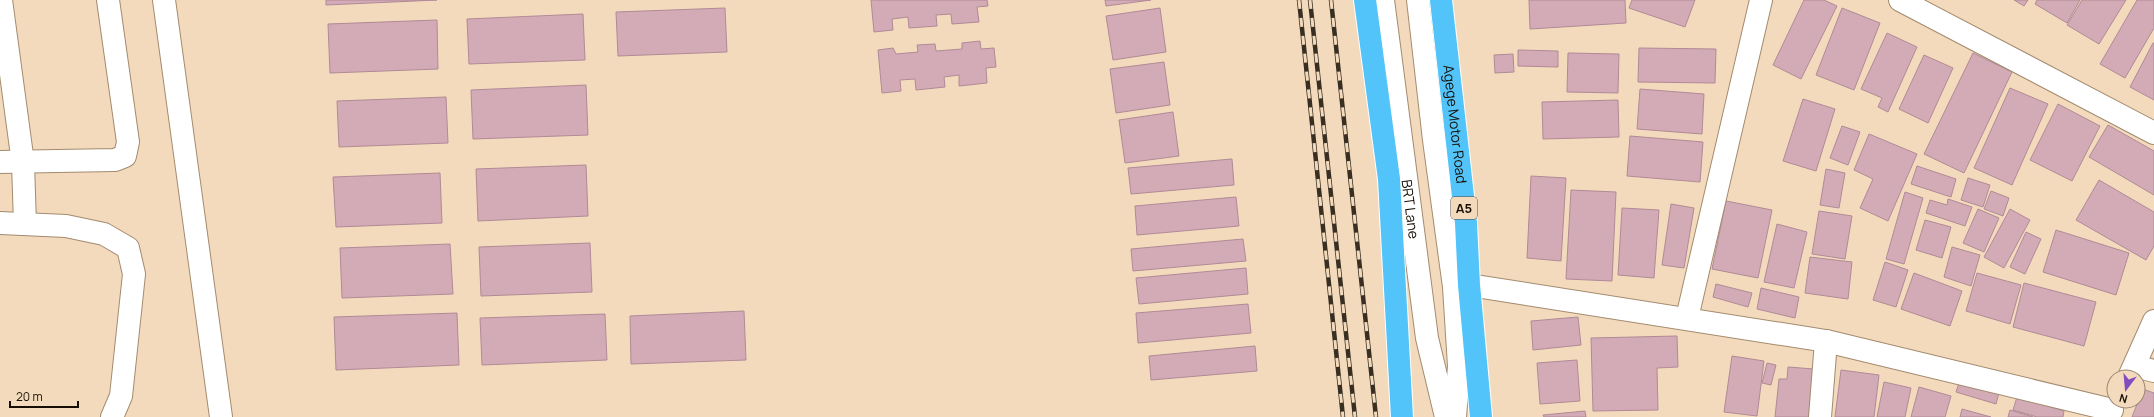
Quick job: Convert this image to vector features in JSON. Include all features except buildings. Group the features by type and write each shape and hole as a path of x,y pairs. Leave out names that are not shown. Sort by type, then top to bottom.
{"highway":[{"path":"1365,0 1388,180 1402,417"},
{"name":"Agege Motor Road","path":"1441,0 1466,223 1469,284 1481,417"}],"street":[{"path":"2,0 23,163 25,224"},
{"path":"0,162 23,163 115,160 125,156 128,142 108,0"},
{"path":"164,0 221,417"},
{"name":"BRT Lane","path":"1383,0 1427,338 1446,417"},
{"path":"1418,0 1434,140 1454,287 1459,366 1455,417"},
{"path":"1687,318 1761,0"},
{"path":"1900,0 2154,134"},
{"path":"0,222 66,226 104,234 128,248 134,274 121,396 112,417"},
{"path":"1469,284 1826,341 2113,410"},
{"path":"2140,369 2154,321"},
{"path":"1820,417 1826,341"}],"railway":[{"path":"1299,0 1343,417"},
{"path":"1310,0 1355,417"},
{"path":"1331,0 1376,417"}]}
